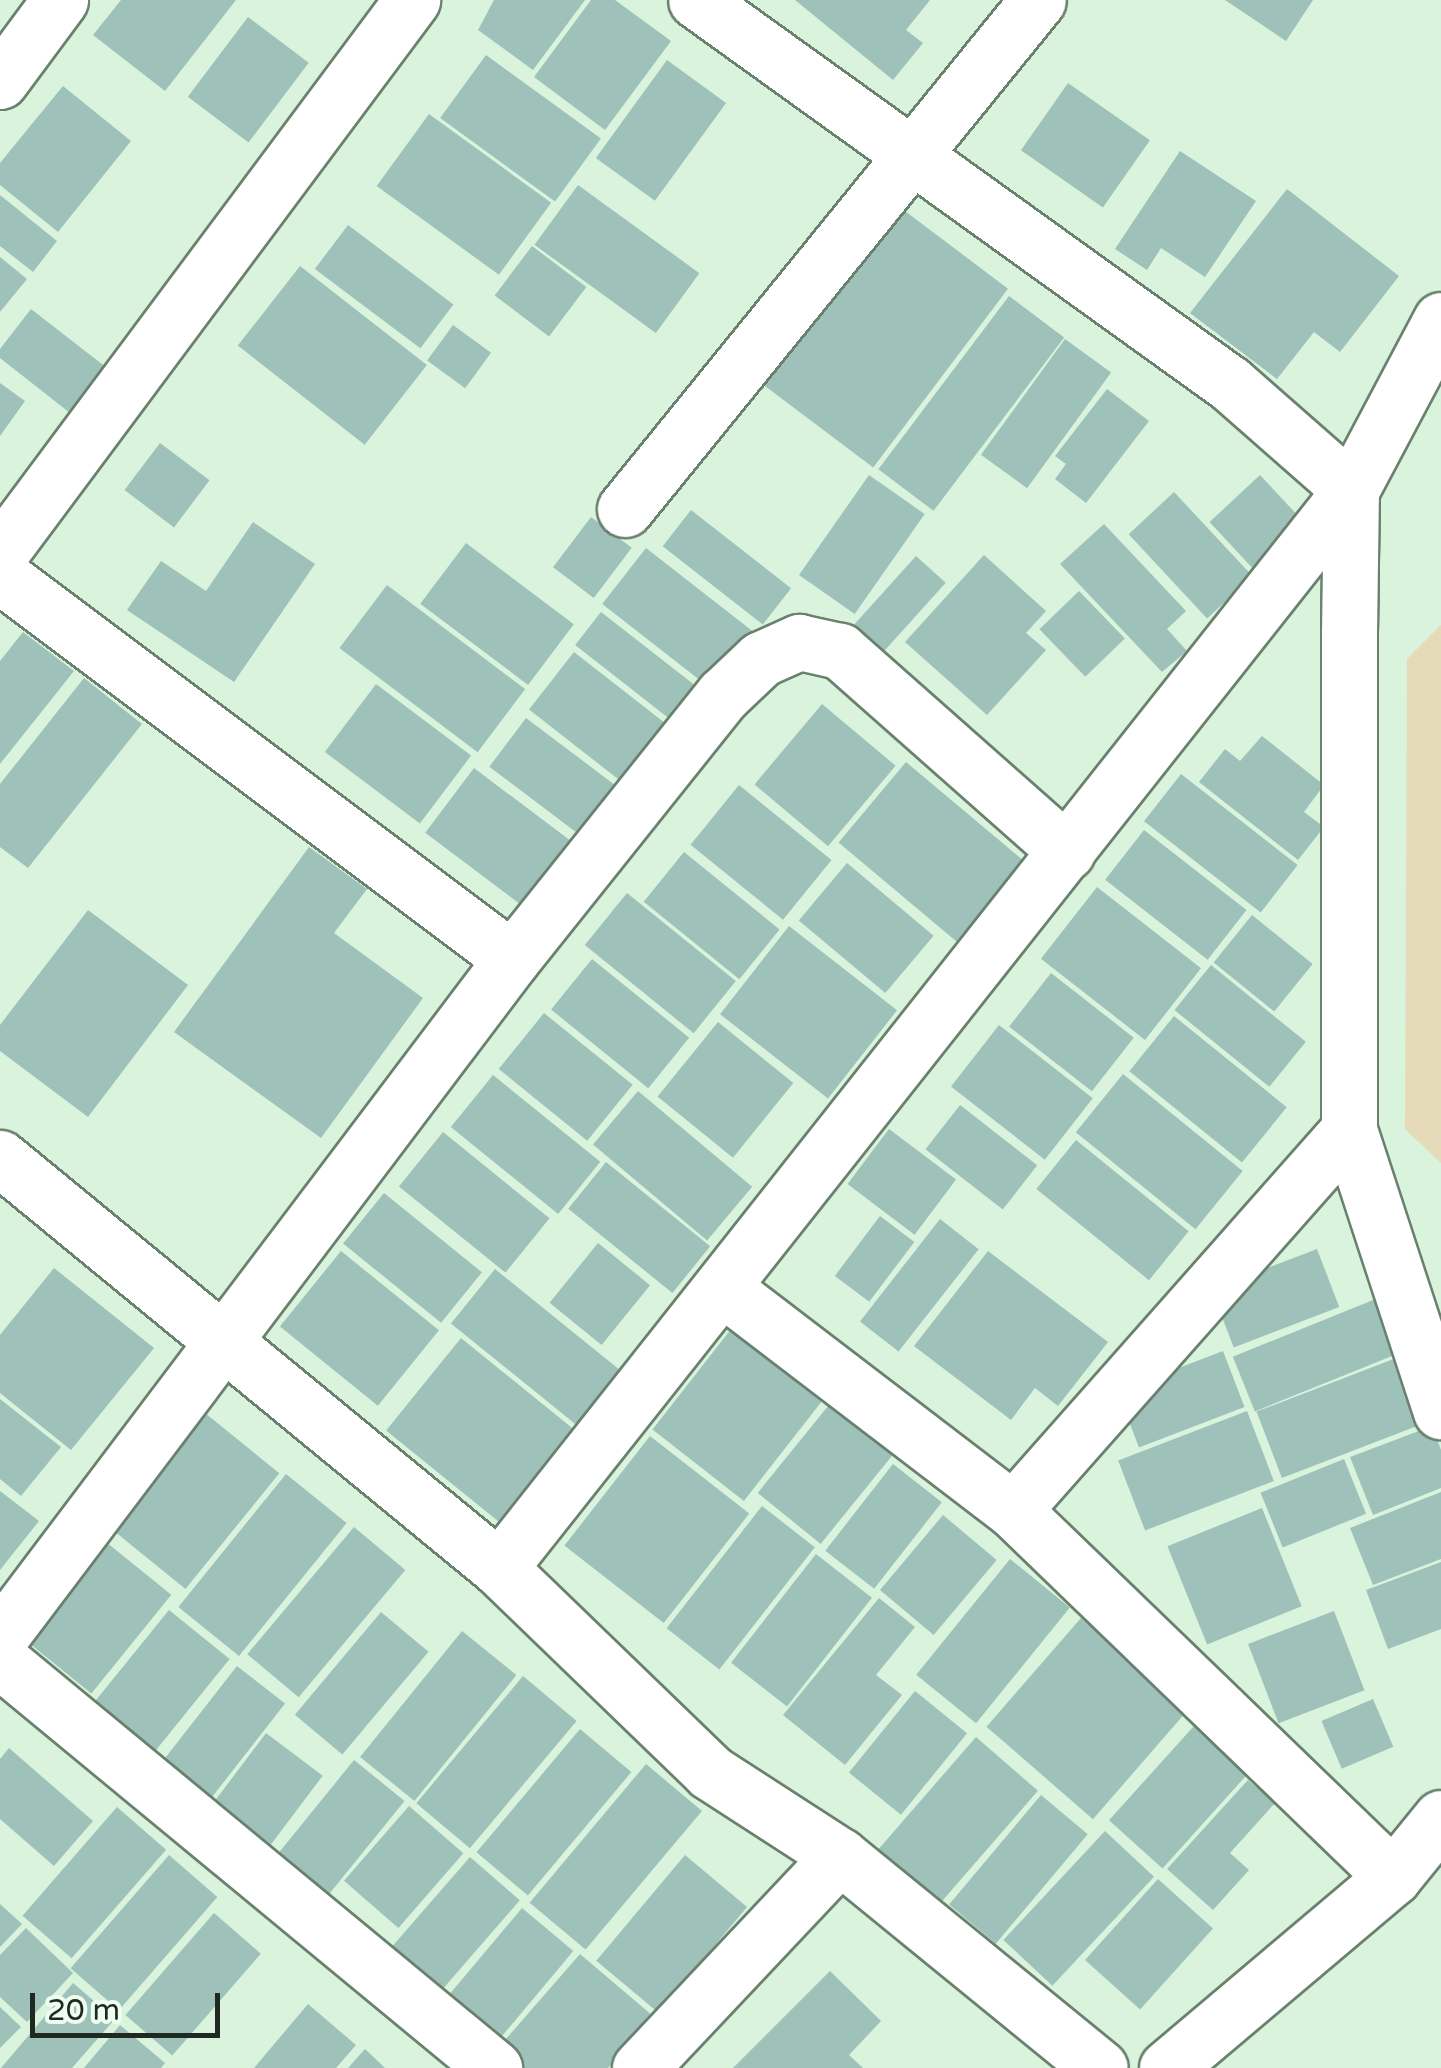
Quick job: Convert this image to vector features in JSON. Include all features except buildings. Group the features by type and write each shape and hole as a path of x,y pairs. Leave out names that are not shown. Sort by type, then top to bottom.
{"street":[{"path":"0,81 60,0"},
{"path":"0,554 412,0"},
{"path":"696,0 1228,383 1351,490 1349,1130 1441,1411"},
{"path":"625,509 914,160 1038,0"},
{"path":"499,1568 724,1289 1351,490 1441,320"},
{"path":"0,576 512,959"},
{"path":"0,1636 225,1345 512,959 723,696 761,659 799,642 840,651 1066,852"},
{"path":"1012,1510 1349,1130"},
{"path":"0,1158 499,1568 710,1772 840,1856 1100,2068"},
{"path":"724,1289 1012,1510 1394,1877"},
{"path":"0,1660 494,2068"},
{"path":"1167,2068 1394,1877 1441,1818"},
{"path":"640,2068 840,1856"}],"shaded area":[{"path":"1441,625 1441,1163 1405,1129 1407,659"}]}
